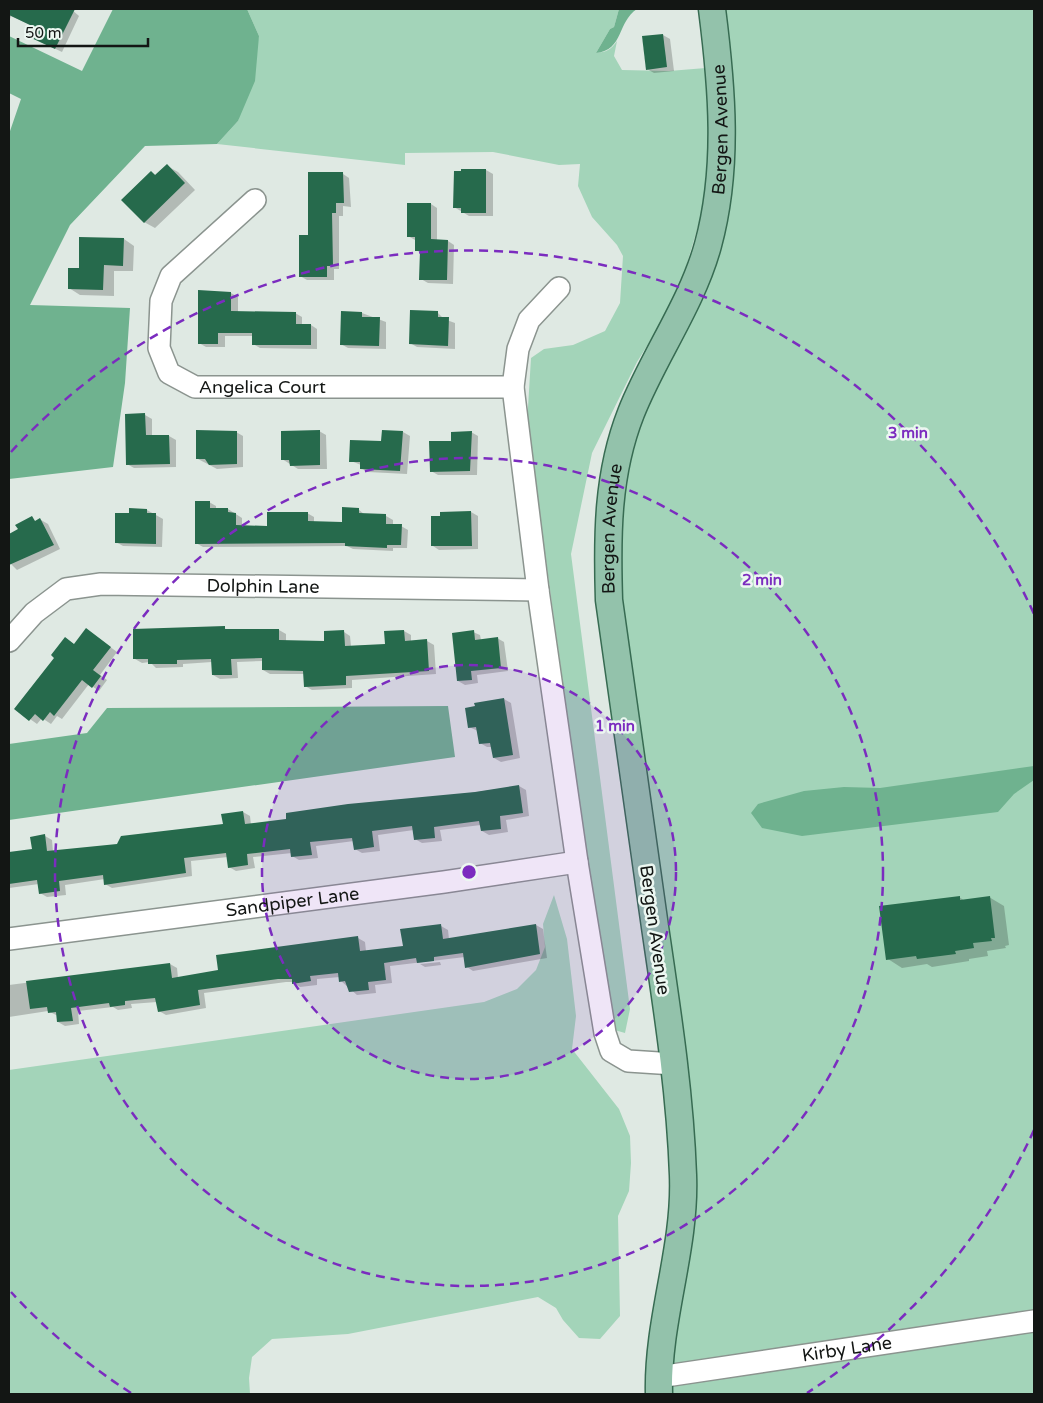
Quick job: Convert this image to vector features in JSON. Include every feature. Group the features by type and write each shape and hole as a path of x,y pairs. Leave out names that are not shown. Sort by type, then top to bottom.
{"main road":[{"name":"Bergen Avenue","path":"659,1386 666,1311 680,1240 683,1176 674,1064 609,600 608,557 611,484 630,414 708,246 719,195 722,118 712,9"}],"street":[{"name":"Angelica Court","path":"255,200 171,276 161,302 159,348 169,373 196,387 513,387"},
{"path":"559,288 530,320 518,348 513,387 538,590 577,862 605,1034 611,1050 628,1061 674,1064"},
{"name":"Dolphin Lane","path":"9,641 34,613 66,589 102,584 538,590"},
{"name":"Sandpiper Lane","path":"9,939 434,884 577,862"},
{"name":"Kirby Lane","path":"659,1386 1034,1321"}],"shaded area":[{"path":"113,9 247,9 259,36 255,81 238,121 217,144 145,146 70,225 30,305 130,308 125,383 113,467 9,479 9,134 21,99 9,93 9,36 82,71"},
{"path":"247,9 619,9 614,27 610,29 596,53 608,50 617,41 614,56 622,70 669,71 718,67 712,9 1034,9 1034,1394 659,1394 683,1176 609,600 611,485 688,295 712,156 701,216 686,267 671,307 637,362 592,453 571,554 630,1009 625,1033 611,1029 527,424 531,358 544,349 573,345 605,331 620,303 623,256 617,245 592,217 578,186 580,164 559,165 493,152 405,153 405,165 217,144 238,121 259,36"},
{"path":"619,9 637,9 626,21 611,47 596,53 610,29 614,27"},
{"path":"448,706 455,757 9,820 9,744 87,733 107,708"},
{"path":"1034,766 1034,780 1014,794 998,812 802,836 762,828 751,813 758,804 804,791 844,787 880,788"},
{"path":"554,895 567,939 576,1016 572,1049 619,1109 630,1136 629,1191 618,1216 620,1316 600,1339 579,1338 563,1320 556,1308 538,1297 348,1334 272,1339 252,1357 249,1378 250,1394 9,1394 9,1070 484,1002 517,989 536,970 545,947 543,924"}],"building":[{"path":"9,9 75,9 55,49 27,36 32,26 9,15"},
{"path":"663,34 667,67 646,70 642,36"},
{"path":"167,164 185,183 144,223 121,200 151,171 155,175"},
{"path":"461,169 486,169 486,213 461,213 461,208 453,208 454,171 461,171"},
{"path":"308,172 343,172 344,203 336,203 336,213 332,213 333,266 327,266 327,277 299,277 299,235 308,235"},
{"path":"407,203 431,203 431,239 448,240 447,280 419,280 420,251 415,251 415,237 407,237"},
{"path":"79,237 124,238 123,266 104,265 103,290 68,289 68,268 79,268"},
{"path":"198,290 231,292 231,311 296,312 296,324 311,324 311,345 252,345 252,333 218,333 218,344 198,344"},
{"path":"410,310 438,311 438,317 449,317 448,346 409,344"},
{"path":"341,311 362,312 362,317 380,317 379,346 340,345"},
{"path":"145,413 146,435 169,435 170,464 126,465 125,414"},
{"path":"196,430 237,431 237,464 209,465 205,459 196,459"},
{"path":"320,430 320,465 290,466 289,460 281,460 281,431"},
{"path":"382,430 403,431 400,471 360,469 360,462 349,462 350,440 381,441"},
{"path":"472,431 470,471 430,472 429,441 451,441 451,432"},
{"path":"195,501 210,501 210,508 228,508 228,512 236,513 236,525 267,526 267,512 308,512 308,521 342,522 342,507 359,508 359,513 386,514 386,524 402,524 401,545 387,545 387,548 345,546 345,543 195,544"},
{"path":"129,508 147,509 147,513 156,513 156,544 115,543 115,513 129,513"},
{"path":"471,511 472,546 431,546 431,516 440,516 440,512"},
{"path":"32,516 35,521 40,518 54,545 9,565 9,534 18,529 15,525"},
{"path":"225,626 225,629 279,629 279,640 324,641 324,631 344,630 345,646 385,644 384,631 404,630 405,641 427,639 429,671 346,676 346,685 304,687 303,671 262,670 262,658 231,659 232,675 212,675 211,659 177,660 177,664 148,664 148,659 133,659 133,629"},
{"path":"86,628 111,647 93,670 101,676 92,688 82,680 54,716 50,712 43,721 35,714 29,721 14,709 54,658 51,655 65,637 74,644"},
{"path":"474,630 475,640 498,637 501,668 471,671 472,680 457,681 452,633"},
{"path":"504,698 513,755 493,758 490,743 479,744 476,727 468,728 465,708 475,706 474,703"},
{"path":"519,785 523,813 500,816 501,829 481,831 479,821 434,827 435,838 414,840 412,826 372,831 374,847 354,850 352,838 310,842 312,855 291,857 290,849 247,854 248,865 228,868 226,853 184,858 186,873 104,885 103,875 59,881 60,891 39,894 37,880 9,884 9,852 32,849 30,837 45,834 47,851 117,844 121,836 223,824 221,814 243,811 245,824 286,819 286,813 348,804 475,792"},
{"path":"960,896 960,900 990,896 995,938 991,938 992,941 973,943 974,948 955,951 956,954 917,959 916,956 886,960 879,906"},
{"path":"441,924 443,939 536,924 540,954 465,968 463,953 434,957 434,961 417,963 416,958 384,963 386,980 368,982 369,990 349,992 345,981 339,982 338,973 310,976 311,981 292,984 292,979 278,979 198,990 200,1005 158,1012 155,998 125,1001 125,1005 110,1007 109,1003 71,1008 73,1021 57,1022 56,1012 48,1013 47,1007 30,1009 26,981 170,963 172,978 218,970 216,955 358,936 360,951 403,946 400,929"}]}
